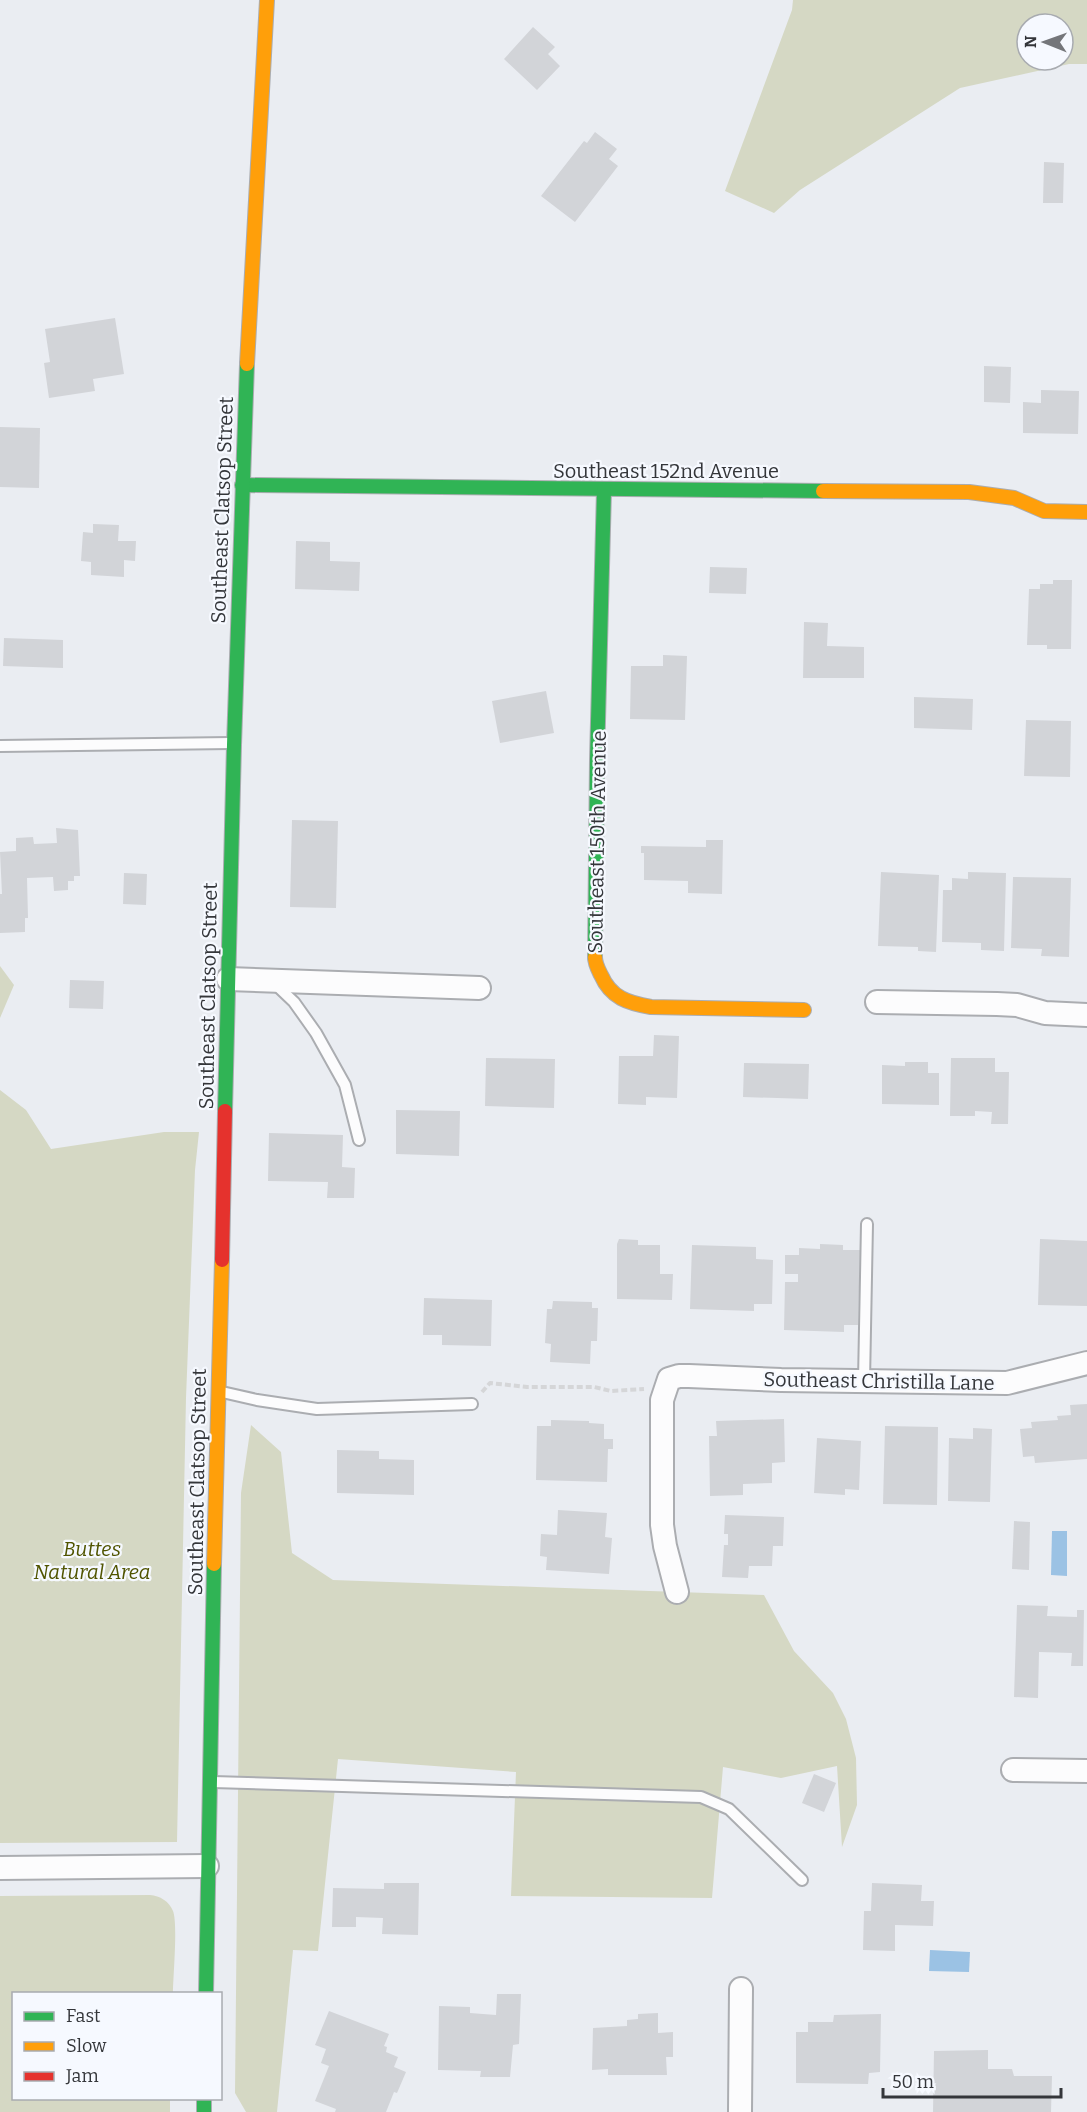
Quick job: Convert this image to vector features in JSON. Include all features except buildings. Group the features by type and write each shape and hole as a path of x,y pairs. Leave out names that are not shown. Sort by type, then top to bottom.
{"street":[{"name":"Southeast Clatsop Street","path":"206,1992 218,1391 242,485 247,348 267,0"},
{"name":"Southeast 152nd Avenue","path":"242,485 969,492 1014,498 1044,511 1087,512"},
{"name":"Southeast 150th Avenue","path":"604,490 597,760 595,962 604,986 616,997 630,1004 651,1007 804,1010"},
{"path":"228,980 479,988"},
{"path":"877,1002 1017,1005 1045,1013 1087,1015"},
{"name":"Southeast Christilla Lane","path":"667,1383 689,1376 781,1380 1007,1383 1087,1363"},
{"path":"667,1383 662,1400 662,1525 664,1546 677,1592"},
{"path":"1012,1770 1087,1771"},
{"path":"0,1868 207,1866"},
{"path":"740,2112 741,1989"}],"lane":[{"path":"0,746 235,743"},
{"path":"270,980 294,1002 316,1034 345,1085 359,1140"},
{"path":"864,1381 867,1224"},
{"path":"218,1391 257,1400 317,1409 472,1404"},
{"path":"209,1782 701,1797 729,1809 802,1880"}],"path":[{"path":"472,1404 490,1383 527,1387 594,1387 611,1391 667,1383"}],"green space":[{"path":"793,0 1087,0 1087,64 1075,64 1075,12 1015,12 1015,72 1033,72 960,88 800,190 774,213 725,191 792,10"},
{"path":"0,966 14,985 0,1018"},
{"name":"Buttes Natural Area","path":"0,1090 26,1110 51,1149 164,1132 199,1132 195,1170 186,1398 177,1842 0,1843"},
{"path":"251,1425 281,1452 292,1553 333,1580 764,1595 794,1651 833,1693 846,1719 856,1758 857,1805 842,1847 837,1766 781,1778 723,1767 712,1898 511,1896 516,1772 338,1759 318,1951 293,1950 277,2112 246,2112 235,2093 241,1493"},
{"path":"150,1895 169,1904 173,1911 175,1938 173,1992 12,1992 12,2100 170,2100 170,2112 0,2112 0,1896"}],"water":[{"path":"1052,1531 1067,1531 1067,1576 1051,1575"},
{"path":"930,1950 970,1952 969,1972 929,1971"}],"traffic: fast":[{"path":"225,1111 247,364"},
{"path":"242,485 823,491"},
{"path":"595,957 604,490"},
{"path":"206,1992 214,1564"},
{"path":"204,2100 204,2112"}],"traffic: slow":[{"path":"247,364 267,0"},
{"path":"823,491 969,492 1014,498 1044,511 1087,512"},
{"path":"595,957 598,969 610,989 621,998 635,1004 651,1007 804,1010"},
{"path":"214,1564 222,1260"}],"traffic: jam":[{"path":"222,1260 225,1111"}]}
